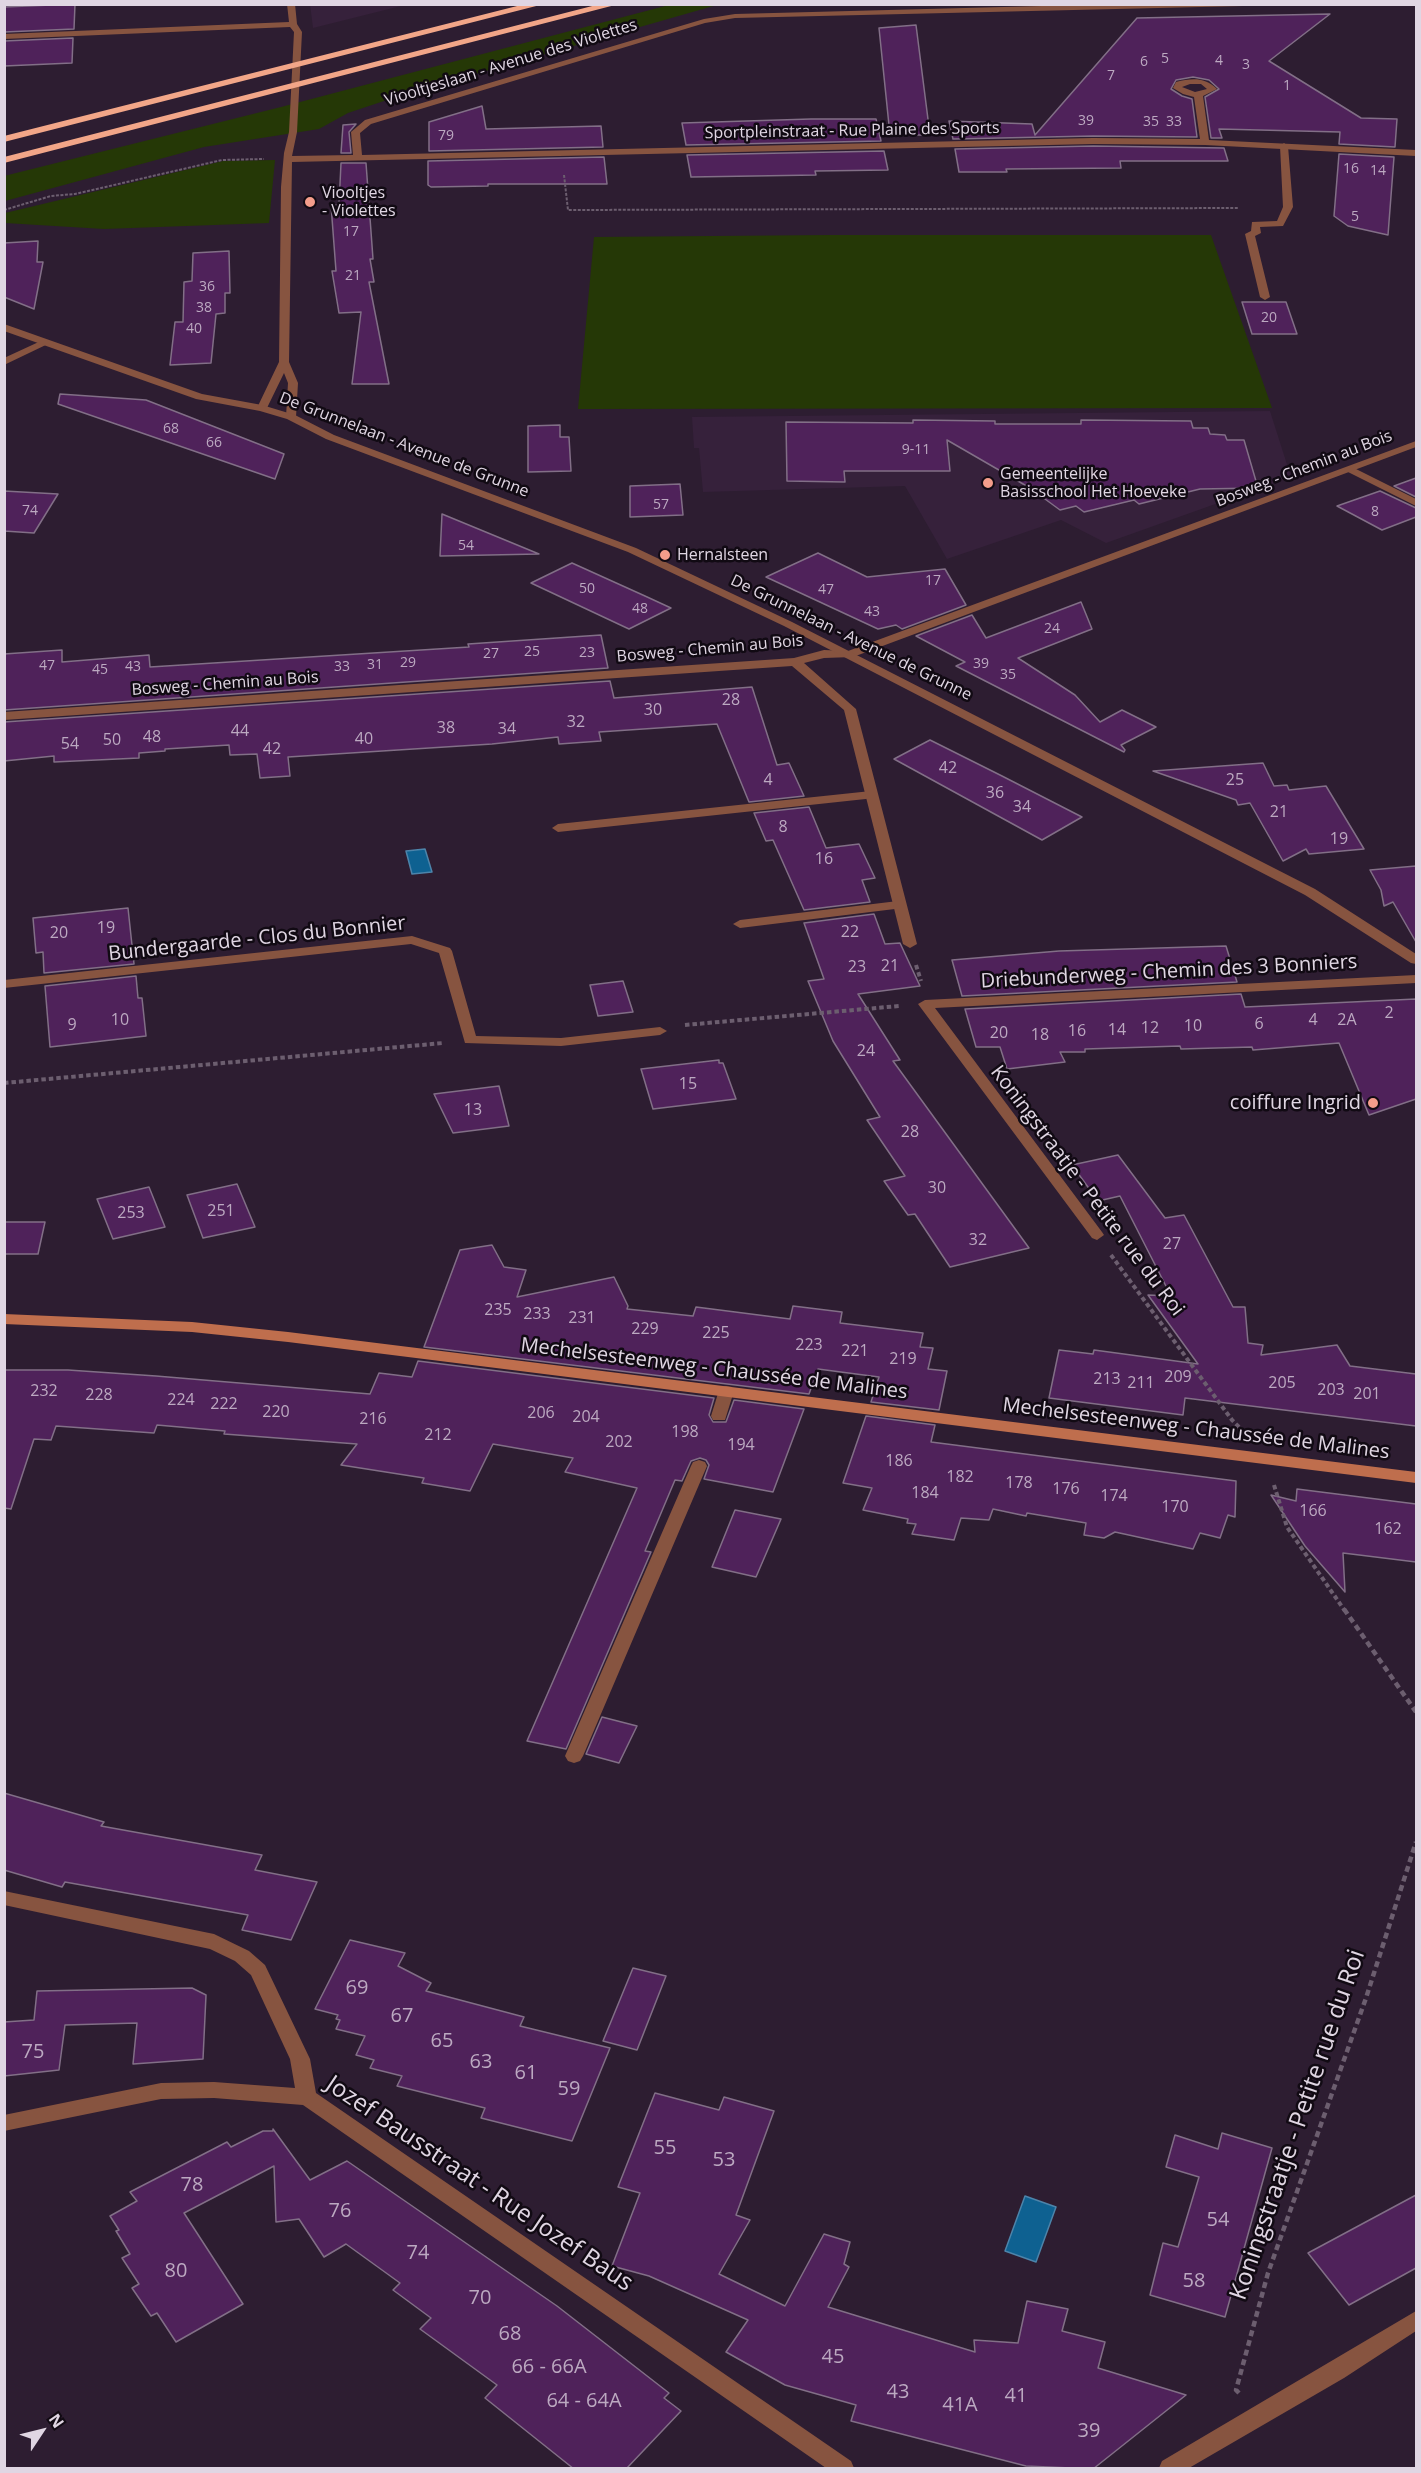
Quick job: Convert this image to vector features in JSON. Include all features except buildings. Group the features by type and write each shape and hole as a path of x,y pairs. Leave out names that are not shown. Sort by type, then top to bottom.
{"highway":[{"path":"4,139 539,4"},
{"path":"4,160 614,4"}],"main road":[{"name":"Mechelsesteenweg - Chaussée de Malines","path":"4,1319 100,1322 235,1332 1416,1478"}],"street":[{"path":"291,4 295,28 293,132 288,159 284,362 293,383 291,417"},
{"name":"Viooltjeslaan - Avenue des Violettes","path":"358,158 355,132 368,122 704,21 735,16 1243,4"},
{"path":"4,37 295,28"},
{"path":"1198,94 1205,142"},
{"name":"Sportpleinstraat - Rue Plaine des Sports","path":"288,159 928,143 1205,142 1416,153"},
{"path":"1264,297 1250,234 1256,233 1255,224 1280,224 1288,207 1284,146"},
{"name":"De Grunnelaan - Avenue de Grunne","path":"4,327 200,397 262,408 291,417 330,437 632,550 849,655 1310,892 1416,960"},
{"path":"4,362 47,342"},
{"path":"262,408 284,362"},
{"name":"Bosweg - Chemin au Bois","path":"4,716 795,662 824,654 849,655 1352,470 1416,444"},
{"path":"1352,470 1416,503"},
{"path":"795,662 850,709 898,905 910,944"},
{"path":"558,828 871,795"},
{"path":"740,924 898,905"},
{"name":"Bundergaarde - Clos du Bonnier","path":"4,984 412,940 446,951 470,1041"},
{"name":"Driebunderweg - Chemin des 3 Bonniers","path":"924,1004 1416,979"},
{"name":"Koningstraatje - Petite rue du Roi","path":"924,1004 1096,1235"},
{"path":"470,1041 561,1042 660,1031"},
{"path":"719,1416 726,1391"},
{"path":"574,1756 699,1466"},
{"path":"4,1898 214,1942 242,1956 258,1970 275,2001 300,2059 308,2097"},
{"name":"Jozef Bausstraat - Rue Jozef Baus","path":"4,2123 161,2091 214,2090 308,2097 843,2469"},
{"path":"1170,2469 1416,2320"}],"path":[{"path":"562,152 568,210 1288,207"},
{"path":"4,210 51,196 75,194 222,160 288,159"},
{"path":"660,1031 673,1027 740,1019 924,1004 923,987 910,944"},
{"path":"4,1083 470,1041"},
{"name":"Koningstraatje - Petite rue du Roi","path":"1096,1235 1232,1420 1274,1460"},
{"path":"1274,1460 1274,1489 1287,1527 1416,1712"},
{"name":"Koningstraatje - Petite rue du Roi","path":"1257,2418 1236,2390 1268,2273 1366,1998 1416,1842"}],"shaded area":[{"path":"310,4 405,4 405,5 313,28"},
{"name":"Gemeentelijke Basisschool Het Hoeveke","path":"1270,411 1291,477 1106,543 1061,520 947,559 905,486 703,492 699,448 694,448 692,417"}],"green space":[{"path":"669,5 717,5 402,95 348,113 319,129 204,147 5,201 4,176 281,107"},
{"path":"275,160 269,223 104,229 5,223 5,213 223,161"},
{"path":"1211,235 1272,408 578,409 594,237"}],"water":[{"path":"425,849 432,872 412,874 406,851"},
{"path":"1025,2196 1056,2207 1036,2262 1005,2251"}],"place":[{"name":"Viooltjes - Violettes","path":"310,202"},
{"name":"Gemeentelijke Basisschool Het Hoeveke","path":"988,483"},
{"name":"Hernalsteen","path":"665,555"},
{"name":"coiffure Ingrid","path":"1373,1103"}]}
